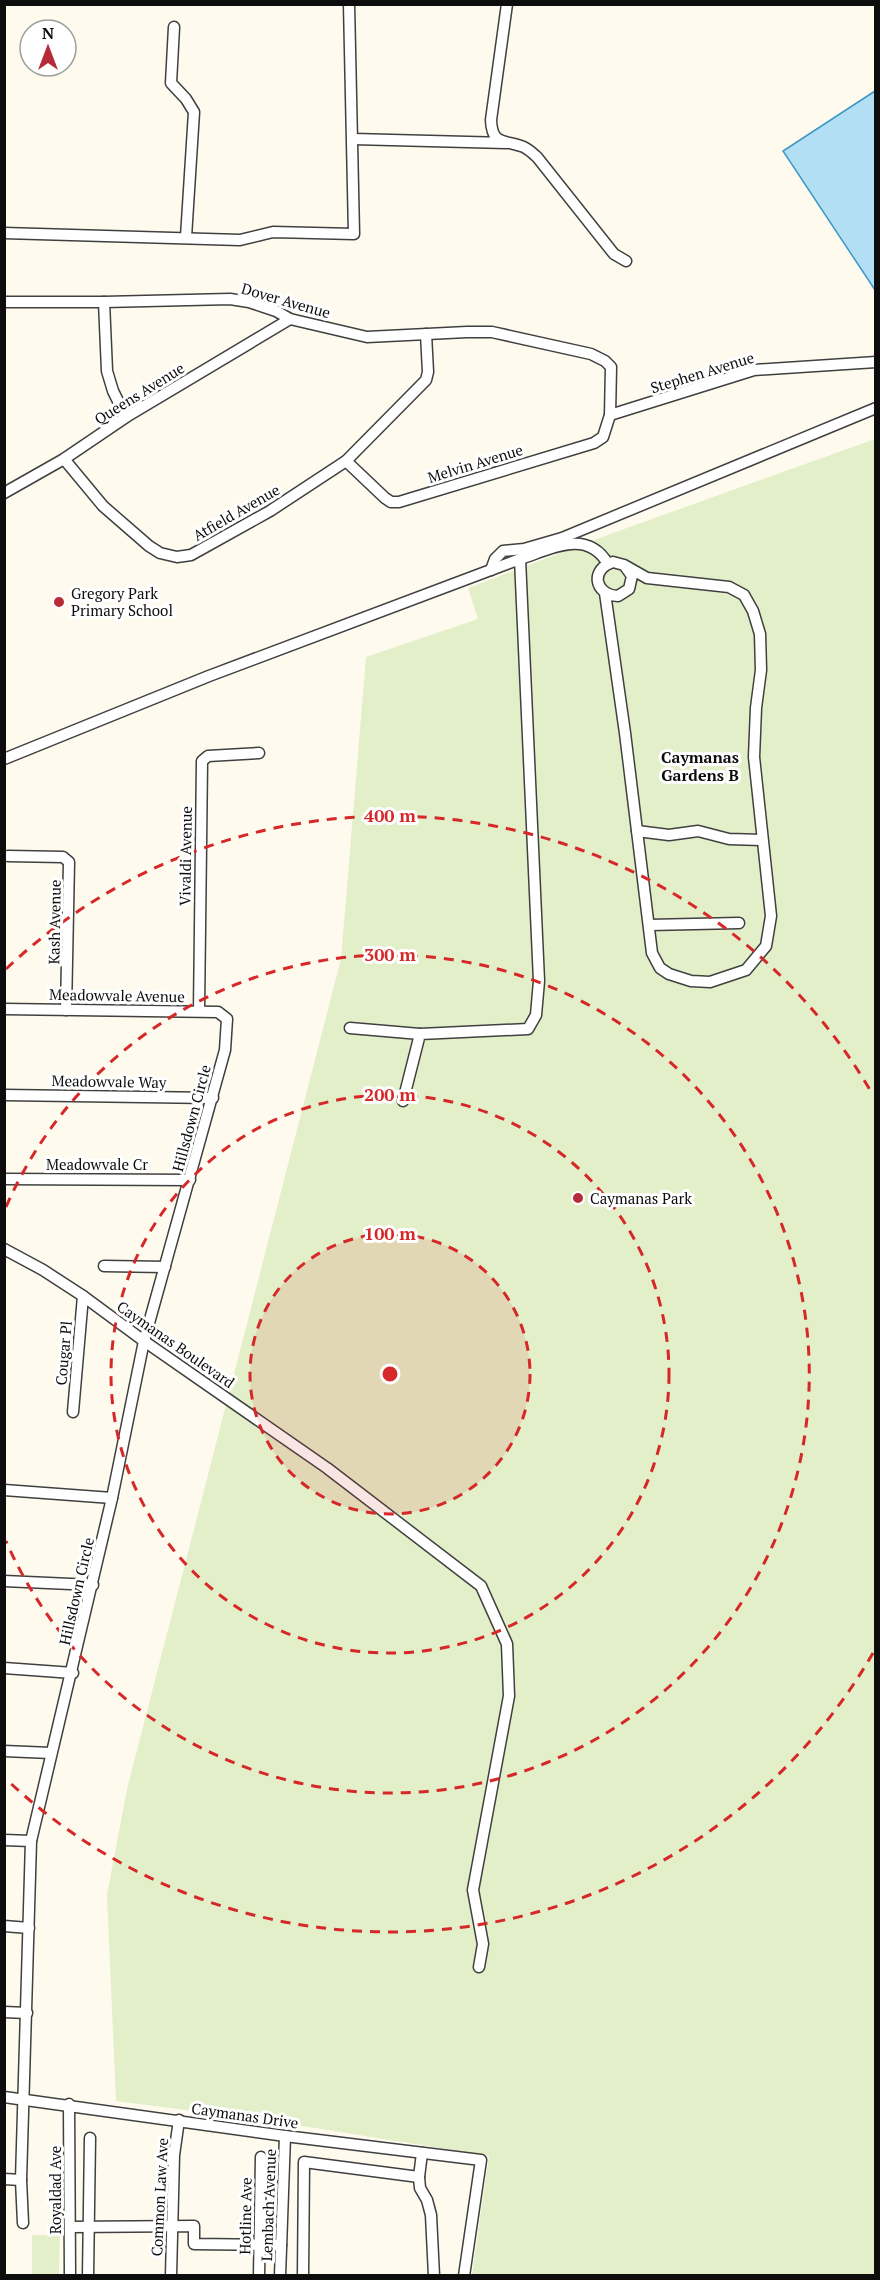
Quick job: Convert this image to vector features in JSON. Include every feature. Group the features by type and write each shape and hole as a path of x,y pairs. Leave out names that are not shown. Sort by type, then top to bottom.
{"street":[{"path":"4,233 240,240 273,232 354,234 349,4"},
{"path":"507,4 491,120 492,130 496,137 528,149 614,254 626,261"},
{"path":"174,27 171,83 186,99 194,112 186,237"},
{"path":"353,139 508,143"},
{"name":"Dover Avenue","path":"4,302 230,299 249,302 276,311 290,319 367,337 492,332 591,354 605,361 611,368 610,415"},
{"path":"104,302 107,371 113,391 126,417"},
{"name":"Queens Avenue","path":"5,490 64,459 126,417 290,319"},
{"name":"Atfield Avenue","path":"64,459 103,506 160,553 177,557 191,555 260,517 346,461 426,380 428,372 426,333"},
{"name":"Stephen Avenue","path":"610,415 754,370 876,363"},
{"path":"491,570 495,559 504,551 535,547 562,538 876,408"},
{"name":"Melvin Avenue","path":"346,461 385,498 399,502 594,442 603,437 610,415"},
{"path":"4,759 209,676 520,559 570,543 585,543 601,553 608,564"},
{"path":"350,1028 420,1034 528,1029 536,1015 539,981 520,559"},
{"path":"613,562 624,565 647,578 729,587 744,595 753,610 760,634 761,670 756,708 754,757 771,916 770,932 766,946 746,970 710,982 691,981 669,974 660,968 652,953 604,593 600,588 599,574 608,564 613,562"},
{"path":"604,593 618,596 629,589 632,576 624,565"},
{"name":"Vivaldi Avenue","path":"199,1011 202,761 208,756 259,753"},
{"path":"637,831 669,835 698,831 729,839 762,840"},
{"name":"Kash Avenue","path":"8,856 63,857 69,862 66,1010"},
{"path":"649,925 739,923"},
{"name":"Meadowvale Avenue","path":"4,1009 199,1011 218,1012 228,1019"},
{"name":"Hillsdown Circle","path":"23,2223 21,2180 31,1841 93,1585 144,1341 213,1098 225,1050 228,1019"},
{"path":"403,1101 420,1034"},
{"name":"Meadowvale Way","path":"4,1095 213,1098"},
{"name":"Meadowvale Cr","path":"4,1179 190,1180"},
{"name":"Caymanas Boulevard","path":"4,1249 43,1270 83,1296 327,1468 481,1586 507,1644 509,1696 473,1890 483,1944 479,1967"},
{"path":"104,1266 165,1267"},
{"name":"Cougar Pl","path":"73,1412 83,1296"},
{"path":"4,1490 112,1498"},
{"path":"4,1581 93,1585"},
{"path":"4,1668 73,1673"},
{"path":"4,1751 51,1753"},
{"path":"4,1839 31,1841"},
{"path":"4,1926 29,1928"},
{"path":"4,2012 27,2013"},
{"name":"Caymanas Drive","path":"4,2097 69,2104 285,2136 481,2160 464,2276"},
{"name":"Royaldad Ave","path":"69,2104 70,2276"},
{"name":"Common Law Ave","path":"171,2276 174,2155 179,2120"},
{"name":"Lembach Avenue","path":"280,2276 285,2136"},
{"path":"88,2276 90,2138"},
{"path":"422,2153 418,2176 420,2188 431,2215 434,2276"},
{"name":"Hotline Ave","path":"259,2276 261,2157"},
{"path":"303,2276 304,2162 418,2176"},
{"path":"4,2179 21,2180"},
{"path":"70,2227 194,2226 194,2244 281,2245"}],"green space":[{"name":"Caymanas Park","path":"875,439 875,2275 472,2275 489,2156 272,2121 116,2101 107,1895 127,1789 341,959 366,657 478,619 468,588"},
{"path":"32,2235 60,2235 59,2275 32,2275"}],"water":[{"path":"875,91 875,290 783,151"}],"place":[{"name":"Gregory Park Primary School","path":"59,602"},
{"name":"Caymanas Park","path":"578,1198"}],"district":[{"name":"Caymanas Gardens B","path":"700,766"}]}
